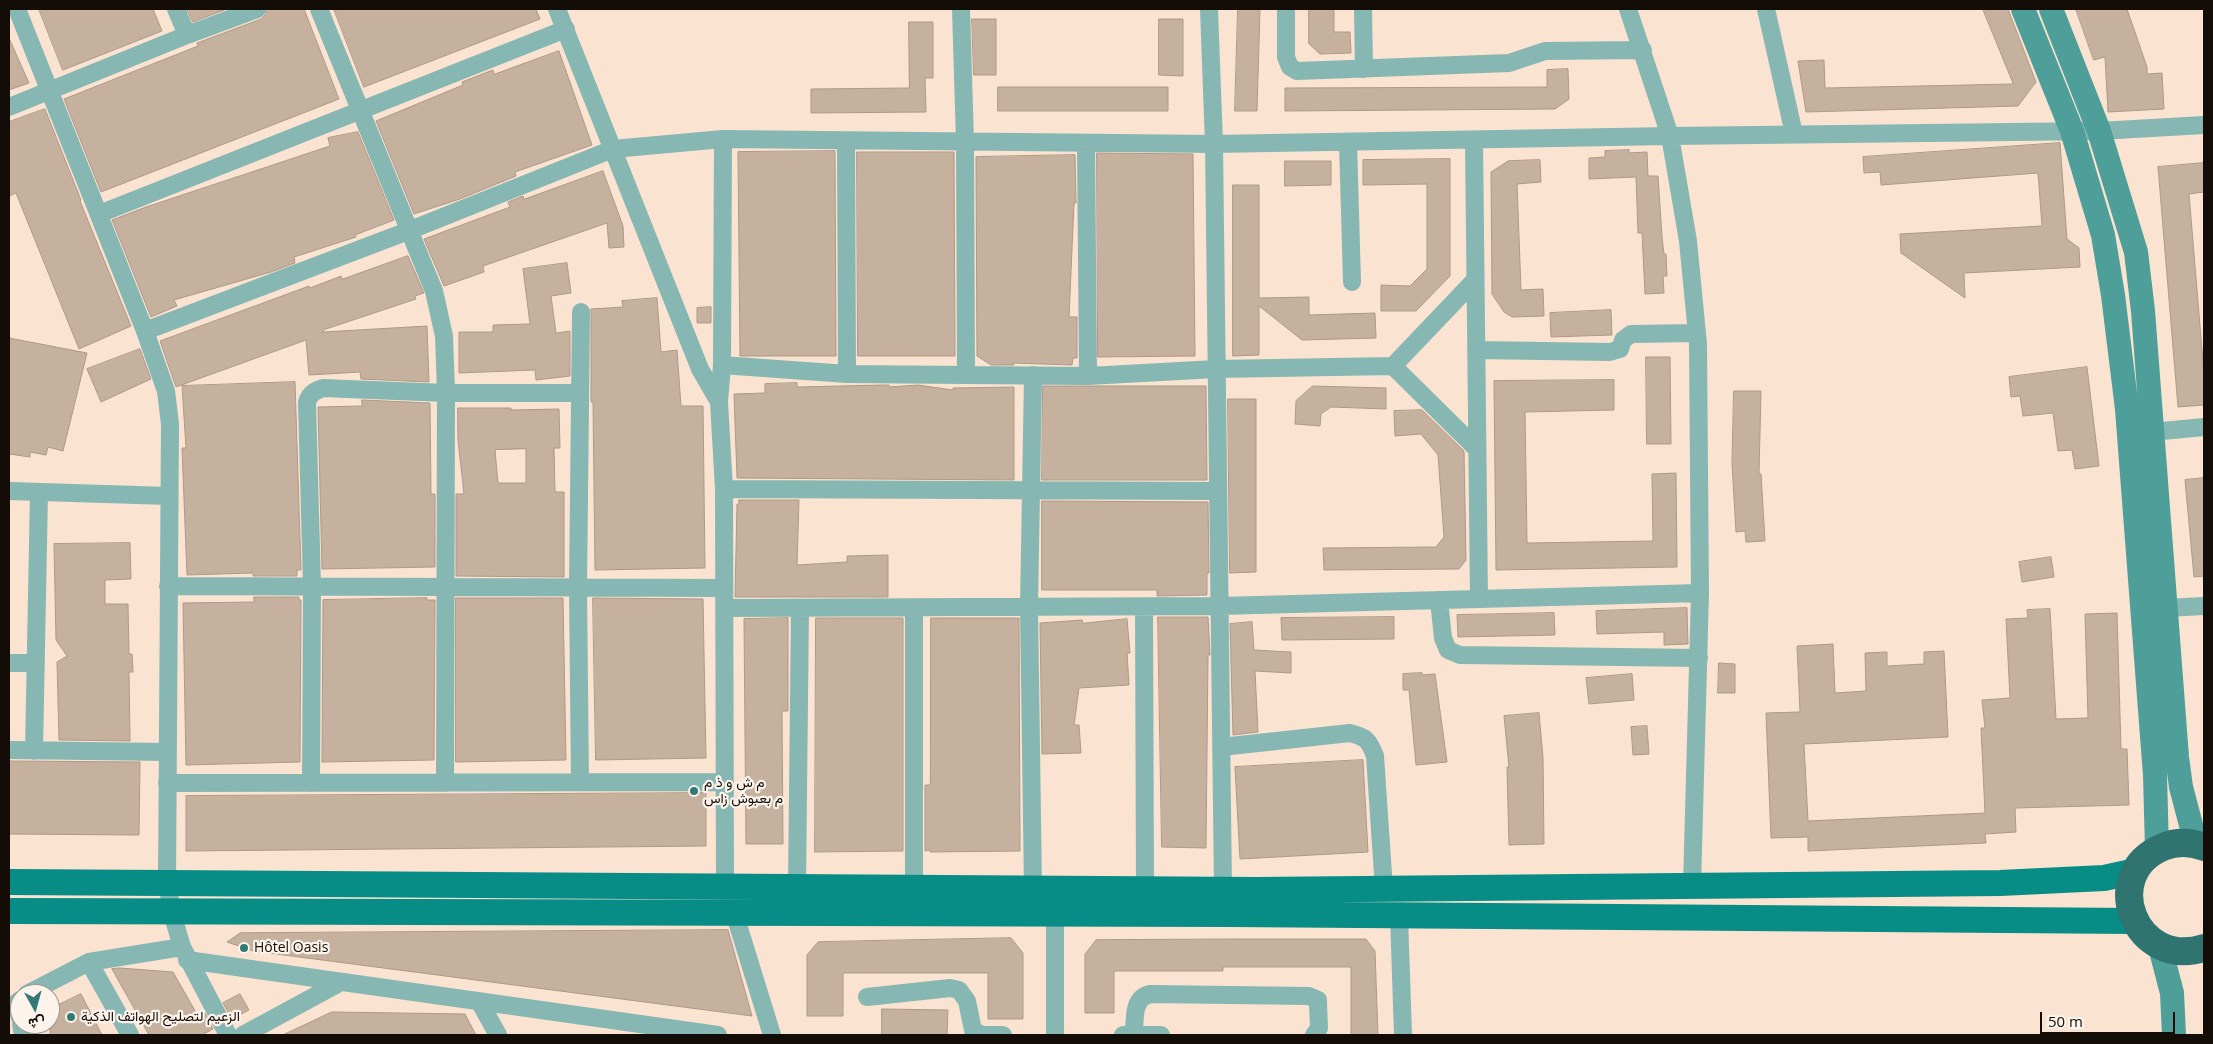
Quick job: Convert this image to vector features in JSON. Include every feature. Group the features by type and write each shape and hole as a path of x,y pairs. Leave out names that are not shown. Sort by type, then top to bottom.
{"highway":[{"path":"2200,845 2183,842 2169,844 2145,859 2136,871 2130,887 2129,904 2134,920 2147,938 2160,947 2176,952 2192,952 2204,948"}],"main road":[{"path":"9,882 1384,889 2000,883 2104,878 2136,871"},
{"path":"9,911 172,913 734,912 2134,920"}],"street":[{"path":"17,9 146,331 169,405 167,882 172,913 185,954 228,1035"},
{"path":"176,9 187,35"},
{"path":"9,107 187,35 257,9"},
{"path":"319,9 439,307 444,336 446,393 445,783"},
{"path":"558,9 700,369 719,402"},
{"path":"960,9 965,142 966,375"},
{"path":"1209,9 1214,144 1223,889"},
{"path":"1286,9 1286,57 1290,67 1297,71 1509,63 1545,51 1643,50"},
{"path":"1363,9 1364,69"},
{"path":"1628,9 1670,136 1688,241 1697,333 1700,426 1700,593 1692,886"},
{"path":"1766,9 1794,134"},
{"path":"2023,9 2072,131 2103,235 2114,295 2127,409 2155,775 2157,850"},
{"path":"2051,9 2099,131 2136,252 2143,311 2177,757 2181,787 2200,845"},
{"path":"99,214 566,29"},
{"path":"146,331 408,231 612,149 723,139 1214,144 2099,131 2204,125"},
{"path":"723,139 722,365 719,402 724,489 726,886"},
{"path":"846,140 847,374"},
{"path":"1474,140 1479,599"},
{"path":"1348,142 1352,282"},
{"path":"1086,143 1088,376"},
{"path":"722,365 847,374 1088,376 1216,369 1393,366 1475,280"},
{"path":"580,782 578,588 581,312"},
{"path":"1476,350 1610,352 1620,349 1623,340 1631,334 1697,333"},
{"path":"1393,366 1477,449"},
{"path":"1032,375 1029,608 1033,888"},
{"path":"311,783 312,587 307,402 309,395 315,390 323,388 446,393 580,394"},
{"path":"2152,432 2204,427"},
{"path":"724,489 1218,491"},
{"path":"9,491 169,496"},
{"path":"34,751 39,492"},
{"path":"168,586 724,588"},
{"path":"724,608 1220,606 1700,593"},
{"path":"1439,600 1443,638 1448,650 1460,654 1698,658"},
{"path":"2166,608 2204,606"},
{"path":"1144,607 1145,888"},
{"path":"797,886 800,608"},
{"path":"914,608 914,887"},
{"path":"9,663 36,663"},
{"path":"1222,747 1350,732 1364,737 1370,744 1375,756 1384,889"},
{"path":"9,750 168,752"},
{"path":"167,783 725,782"},
{"path":"734,912 772,1035"},
{"path":"1055,914 1055,1035"},
{"path":"1399,916 1403,1035"},
{"path":"2160,947 2172,993 2174,1035"},
{"path":"46,984 89,962 185,954 342,982 479,1001 665,1032 718,1035"},
{"path":"89,962 130,1035"},
{"path":"243,1035 342,982"},
{"path":"867,997 950,988 959,990 967,1001 973,1030 982,1034 1003,1035"},
{"path":"1134,1035 1139,1000 1144,995 1151,994 1309,996 1318,1000 1319,1028 1314,1035"},
{"path":"479,1001 498,1035"},
{"path":"1122,1035 1161,1035"}],"building":[{"path":"39,9 153,9 162,31 63,70"},
{"path":"187,9 227,9 193,22"},
{"path":"267,9 304,9 339,99 101,192 64,99 198,46 197,43 261,19"},
{"path":"334,9 536,9 540,19 364,87"},
{"path":"1238,9 1260,9 1257,111 1235,111"},
{"path":"1309,9 1334,9 1334,32 1350,32 1351,53 1320,54 1309,44"},
{"path":"1983,9 2008,9 2036,82 2018,106 1806,112 1798,61 1824,60 1825,88 2013,84"},
{"path":"2076,9 2127,9 2147,67 2147,74 2162,73 2164,109 2108,112 2105,57 2094,60"},
{"path":"972,19 996,19 996,75 974,75"},
{"path":"1159,19 1183,19 1183,76 1159,75"},
{"path":"909,22 933,22 933,78 925,78 926,112 811,113 811,89 909,88"},
{"path":"9,38 29,83 9,90"},
{"path":"559,51 592,145 515,172 516,176 460,199 414,214 376,121 463,85 462,82 490,71 493,70 494,74"},
{"path":"1568,69 1569,99 1555,109 1285,111 1285,88 1547,87 1547,70"},
{"path":"998,87 1168,87 1168,111 998,111"},
{"path":"45,109 131,326 79,349 16,193 9,196 9,122"},
{"path":"358,132 394,220 355,235 356,237 294,257 295,263 271,272 174,300 177,306 151,317 112,220 330,146 328,138"},
{"path":"2060,143 2067,239 2079,248 2080,267 1964,273 1965,298 1901,253 1900,234 2042,226 2038,173 1881,185 1880,172 1864,173 1863,157"},
{"path":"1629,150 1629,153 1647,152 1648,176 1658,176 1662,237 1664,254 1666,254 1667,276 1663,276 1664,293 1645,294 1642,233 1638,233 1636,177 1589,179 1589,158 1605,157 1605,151"},
{"path":"835,151 836,356 740,356 738,152"},
{"path":"857,152 954,152 955,356 858,356"},
{"path":"1097,153 1193,154 1195,356 1098,357"},
{"path":"1075,155 1076,203 1074,203 1069,317 1077,317 1077,358 1073,358 1072,365 1013,363 1014,365 991,365 977,356 976,157"},
{"path":"1450,159 1450,276 1416,311 1381,311 1381,285 1410,286 1427,269 1427,184 1363,185 1363,160"},
{"path":"1540,160 1541,182 1517,184 1521,290 1543,289 1544,316 1512,317 1504,312 1492,294 1491,172 1508,161"},
{"path":"1285,161 1331,161 1331,185 1285,186"},
{"path":"2204,163 2204,192 2189,194 2204,374 2204,405 2178,407 2158,167"},
{"path":"603,171 623,226 624,247 609,248 607,223 483,266 484,272 444,286 424,239 510,207 508,202 523,196 524,199"},
{"path":"1233,185 1259,185 1259,298 1309,297 1309,315 1375,313 1376,338 1302,340 1259,306 1259,355 1233,356"},
{"path":"408,256 424,293 415,296 416,299 323,330 323,332 427,326 429,382 361,379 360,372 309,375 306,340 176,387 160,341 309,286 310,288 341,276 342,279"},
{"path":"567,263 571,293 551,296 556,333 570,331 570,376 536,380 535,370 459,373 459,332 493,332 493,325 530,324 523,269"},
{"path":"657,298 661,352 677,350 681,406 703,406 705,568 595,570 591,309 623,307 622,301"},
{"path":"711,307 711,323 697,323 697,308"},
{"path":"1611,310 1612,335 1551,337 1550,313"},
{"path":"9,338 87,353 63,451 48,447 46,455 30,452 30,457 9,454"},
{"path":"140,349 151,379 101,402 87,369"},
{"path":"1646,357 1670,357 1671,444 1647,444"},
{"path":"2087,367 2099,466 2075,469 2072,450 2058,451 2053,413 2023,416 2020,396 2011,397 2009,377"},
{"path":"1614,380 1614,410 1525,412 1527,543 1653,541 1652,474 1676,473 1677,567 1496,570 1494,381"},
{"path":"295,382 301,570 297,570 297,576 253,576 253,573 187,575 182,448 186,448 182,386"},
{"path":"797,383 797,387 889,385 889,387 918,385 953,390 953,388 1014,387 1014,480 737,478 734,394 765,393 765,384"},
{"path":"1043,386 1206,386 1207,480 1042,480"},
{"path":"1313,386 1386,388 1386,409 1331,407 1321,414 1320,426 1295,424 1296,401"},
{"path":"1734,391 1761,391 1759,474 1761,474 1765,541 1746,542 1745,531 1736,532 1732,463"},
{"path":"1228,399 1256,399 1256,572 1230,573"},
{"path":"362,400 430,403 431,494 435,494 435,567 322,569 318,407 362,406"},
{"path":"458,408 559,409 560,448 554,448 555,492 564,492 564,577 456,576 456,494 464,494 458,440","holes":["526,449 526,483 498,483 495,450"]},
{"path":"1422,410 1464,451 1466,560 1459,569 1324,570 1323,548 1436,547 1444,537 1438,455 1421,434 1395,436 1394,411"},
{"path":"2204,478 2204,576 2194,577 2185,480"},
{"path":"739,500 799,500 797,565 847,562 847,556 888,555 888,597 735,597 737,504 739,504"},
{"path":"1042,501 1208,502 1209,573 1207,573 1207,595 1157,596 1157,590 1042,590"},
{"path":"130,543 131,579 105,580 105,604 128,604 129,654 132,654 133,672 129,672 130,741 59,740 57,662 67,656 56,640 54,544"},
{"path":"2051,557 2054,577 2022,582 2019,562"},
{"path":"254,597 299,597 299,600 301,600 300,762 186,765 183,603 254,602"},
{"path":"427,598 427,600 435,600 434,760 322,762 323,600"},
{"path":"456,598 563,598 566,760 456,762"},
{"path":"593,598 703,599 706,758 596,760"},
{"path":"1687,608 1688,644 1664,645 1664,632 1597,634 1596,611"},
{"path":"2050,609 2056,719 2088,718 2085,614 2117,613 2121,749 2127,749 2129,805 2015,808 2016,832 1985,834 1986,843 1808,851 1808,837 1771,838 1766,713 1800,712 1797,646 1833,644 1835,693 1866,691 1865,653 1887,652 1887,666 1924,664 1924,652 1944,651 1948,737 1804,744 1808,821 1985,813 1981,728 1985,728 1982,700 2010,698 2006,619 2028,618 2027,610"},
{"path":"1554,613 1555,635 1458,637 1457,615"},
{"path":"1158,617 1208,617 1210,655 1208,655 1206,848 1162,847"},
{"path":"1394,617 1394,639 1282,640 1281,618"},
{"path":"788,618 788,711 782,711 783,844 746,844 744,619"},
{"path":"816,618 903,618 903,851 815,852"},
{"path":"931,618 1019,618 1020,851 925,851 925,785 930,785"},
{"path":"1127,619 1130,653 1127,653 1129,685 1079,688 1074,725 1079,725 1081,753 1042,754 1040,623 1082,620 1083,623"},
{"path":"1252,622 1254,650 1291,652 1291,673 1255,671 1258,732 1233,735 1230,624"},
{"path":"1719,663 1735,664 1735,693 1718,693"},
{"path":"1422,673 1422,675 1435,674 1447,762 1416,765 1409,690 1403,690 1403,674"},
{"path":"1632,674 1634,700 1589,704 1586,678"},
{"path":"1539,713 1543,758 1544,844 1509,845 1507,767 1509,767 1504,716"},
{"path":"1647,726 1649,754 1633,755 1631,727"},
{"path":"1363,760 1368,852 1240,859 1235,767"},
{"path":"9,761 140,762 139,835 9,834"},
{"path":"706,793 706,846 186,851 186,796"},
{"path":"728,930 752,1016 253,951 227,942 240,933"},
{"path":"1011,938 1023,953 1023,1019 988,1019 988,973 843,973 843,1016 807,1016 807,955 818,942"},
{"path":"1366,939 1375,951 1378,1035 1351,1035 1351,967 1223,967 1223,971 1114,971 1114,1013 1085,1013 1085,954 1096,940"},
{"path":"112,969 173,972 198,1016 205,1013 213,1029 202,1035 149,1035"},
{"name":"الزعيم لتصليح الهواتف الذكية","path":"81,994 102,1035 50,1035 60,1034 60,1004"},
{"path":"240,994 249,1010 232,1019 223,1003"},
{"path":"882,1009 948,1010 947,1035 882,1035"},
{"path":"332,1012 465,1014 476,1035 283,1035"}],"place":[{"name":"م ش و ذ م م بعبوش زاس","path":"694,791"},
{"name":"Hôtel Oasis","path":"244,948"},
{"name":"الزعيم لتصليح الهواتف الذكية","path":"71,1017"}]}
